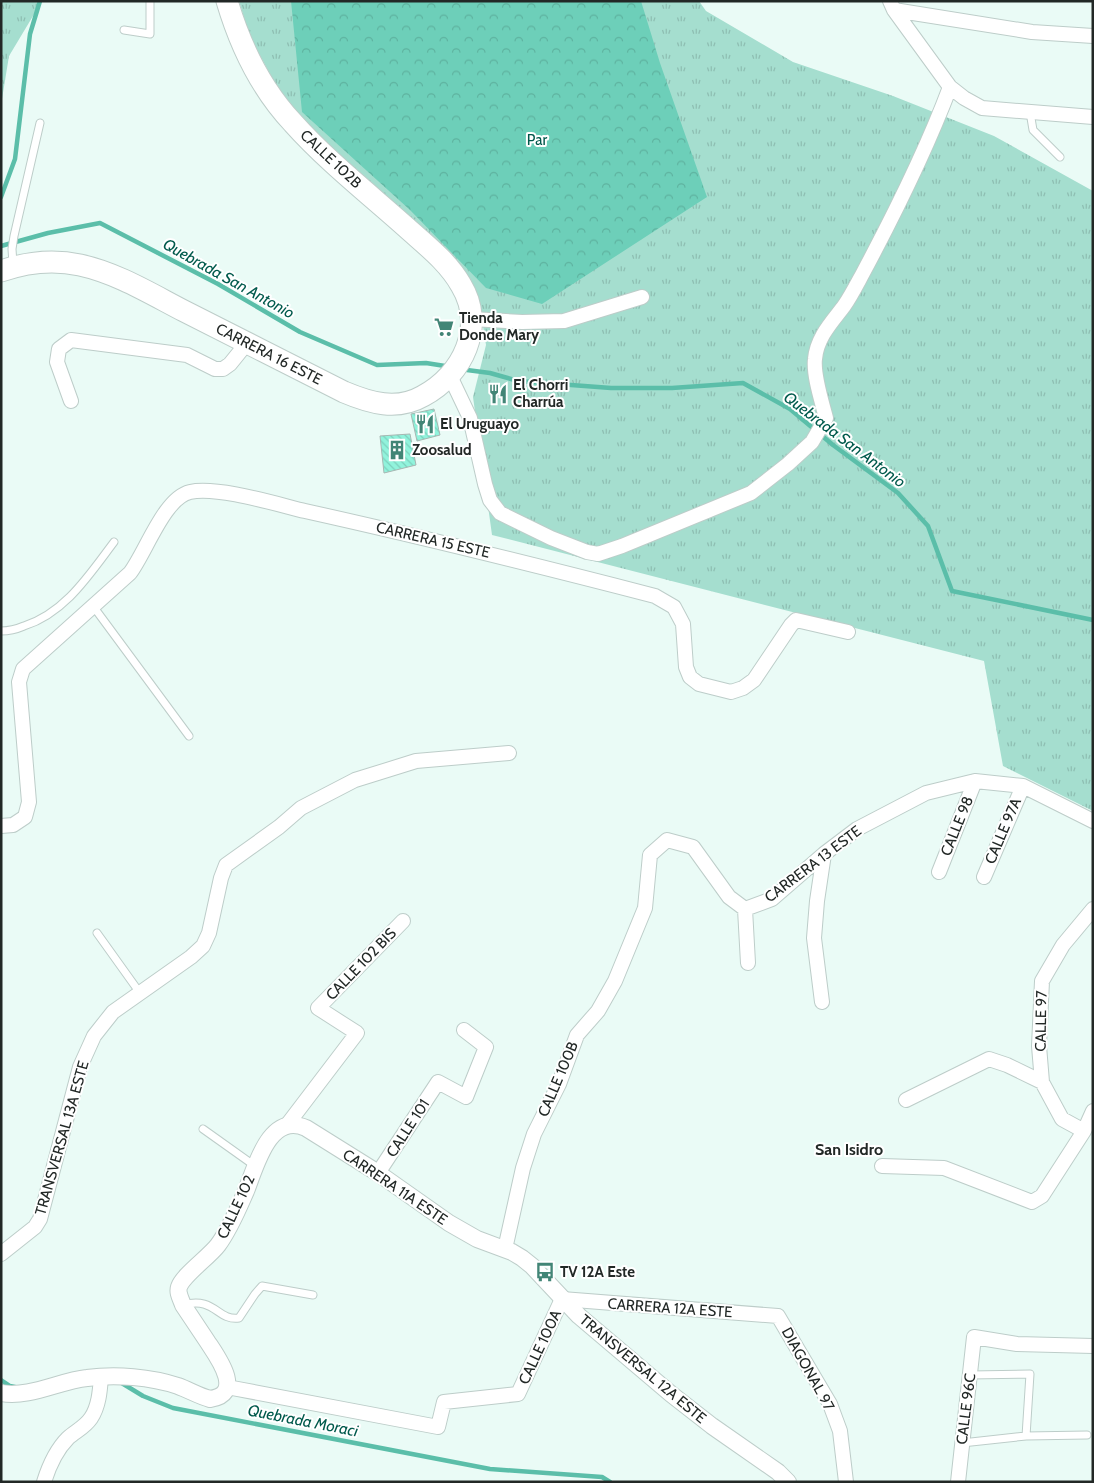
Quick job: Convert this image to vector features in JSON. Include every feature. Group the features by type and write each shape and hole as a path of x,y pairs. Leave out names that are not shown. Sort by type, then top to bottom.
{"main road":[{"name":"CALLE 102B","path":"227,1 238,32 254,65 268,90 292,122 322,152 438,256 456,277 466,294"},
{"name":"CARRERA 16 ESTE","path":"7,269 45,261 78,264 95,269 132,285 344,392 376,403 390,405 406,403 422,397 450,376 465,354 470,342 472,319 466,294"}],"street":[{"path":"892,6 1032,32 1093,36"},
{"path":"892,6 950,87 964,98 982,108 1093,117"},
{"path":"450,376 470,418 490,500 500,513 551,538 598,554 608,552 751,493 812,442 826,418 818,389 814,359 819,345 829,324 845,306 910,183 950,87"},
{"path":"472,319 564,322 642,296"},
{"path":"71,400 57,362 59,349 71,340 187,355 215,369 223,369 230,364 247,343"},
{"name":"CARRERA 15 ESTE","path":"93,606 130,573 138,563 162,516 175,501 188,492 213,490 428,538 655,596 674,607 682,624 686,667 690,678 699,684 731,692 743,688 754,680 790,625 796,620 848,632"},
{"path":"1,826 13,825 25,817 29,802 19,682 23,668 93,606"},
{"name":"TRANSVERSAL 13A ESTE","path":"1,1254 35,1227 40,1219 80,1067 94,1036 113,1012 191,957 203,946 209,933 221,878 226,865 279,827 301,808 355,780 416,760 510,753"},
{"name":"CARRERA 13 ESTE","path":"745,909 772,899 857,828 926,793 975,781 1023,786 1093,821"},
{"name":"CALLE 98","path":"939,872 975,781"},
{"name":"CALLE 97A","path":"984,877 1023,786"},
{"name":"CALLE 100B","path":"506,1249 523,1168 534,1134 559,1084 578,1035 598,1011 615,981 645,908 650,855 667,840 693,847 729,897 745,909"},
{"path":"822,1002 814,938 824,854"},
{"path":"745,909 748,963"},
{"name":"CALLE 97","path":"1084,1131 1062,1118 1042,1082 1040,1046 1042,981 1063,945 1093,909"},
{"name":"CALLE 102 BIS","path":"357,1033 318,1008 403,920"},
{"name":"CALLE 101","path":"378,1173 438,1082 466,1097 486,1047 464,1030"},
{"name":"CALLE 102","path":"183,1305 178,1294 179,1286 218,1246 235,1216 255,1166 269,1139 287,1125 357,1033"},
{"path":"906,1100 989,1059 1042,1082"},
{"path":"882,1166 944,1168 1032,1202 1042,1196 1084,1131 1093,1111"},
{"name":"CARRERA 11A ESTE","path":"287,1125 294,1124 306,1128 378,1173 449,1223 478,1239 506,1249"},
{"name":"TRANSVERSAL 12A ESTE","path":"506,1249 532,1266 579,1316 671,1394 712,1426 778,1472 788,1482"},
{"name":"CARRERA 12A ESTE","path":"562,1299 778,1316"},
{"name":"CALLE 100A","path":"227,1387 438,1426 444,1402 518,1394 562,1299"},
{"path":"1,1393 13,1395 24,1393 78,1379 127,1377 177,1386 210,1399 216,1398 227,1387 228,1381 225,1368 183,1305"},
{"name":"DIAGONAL 97","path":"778,1316 830,1404 840,1431 846,1482"},
{"name":"CALLE 96C","path":"958,1482 974,1337 1017,1344 1093,1346"},
{"path":"44,1482 58,1451 68,1438 81,1429 92,1417 97,1403 101,1377"}],"lane":[{"path":"124,30 150,34 150,1"},
{"path":"1030,112 1033,130 1060,157"},
{"path":"7,269 40,123"},
{"path":"1,631 18,628 52,614 76,591 114,542"},
{"path":"93,606 190,736"},
{"path":"97,933 140,993"},
{"path":"203,1129 255,1166"},
{"path":"183,1305 204,1302 234,1319 239,1318 262,1286 313,1295"},
{"path":"970,1375 1030,1374 1026,1436"},
{"path":"962,1443 1026,1436 1087,1435"}],"green space":[{"path":"1,1 42,1 9,56 1,105"},
{"path":"239,1 699,1 706,11 793,62 893,96 994,136 1093,191 1093,811 1003,766 984,661 492,535 473,397 486,345 480,307 455,262 288,108 249,35"},
{"name":"Par","path":"291,1 641,1 660,63 707,197 542,304 486,288 410,210 302,112"}],"building":[{"name":"El Uruguayo","path":"434,409 440,435 417,441 411,414"},
{"name":"Zoosalud","path":"410,434 416,465 384,473 380,436"}],"waterway":[{"path":"1,197 15,159 30,34 40,1"},
{"name":"Quebrada San Antonio","path":"1,246 48,233 100,223 218,284 300,332 377,365 426,363 445,366"},
{"name":"Quebrada San Antonio","path":"467,370 490,373 518,381 611,388 672,388 743,383 790,409 833,445 898,493 928,526 952,591 1093,620"},
{"name":"Quebrada Moraci","path":"1,1380 15,1387"},
{"name":"Quebrada Moraci","path":"120,1382 143,1396 173,1408 490,1469 602,1477 610,1482"}],"place":[{"name":"Tienda Donde Mary","path":"444,327"},
{"name":"El Chorri Charrúa","path":"498,394"},
{"name":"El Uruguayo","path":"425,424"},
{"name":"Zoosalud","path":"397,450"},
{"name":"TV 12A Este","path":"545,1272"}],"district":[{"name":"San Isidro","path":"849,1149"}]}
